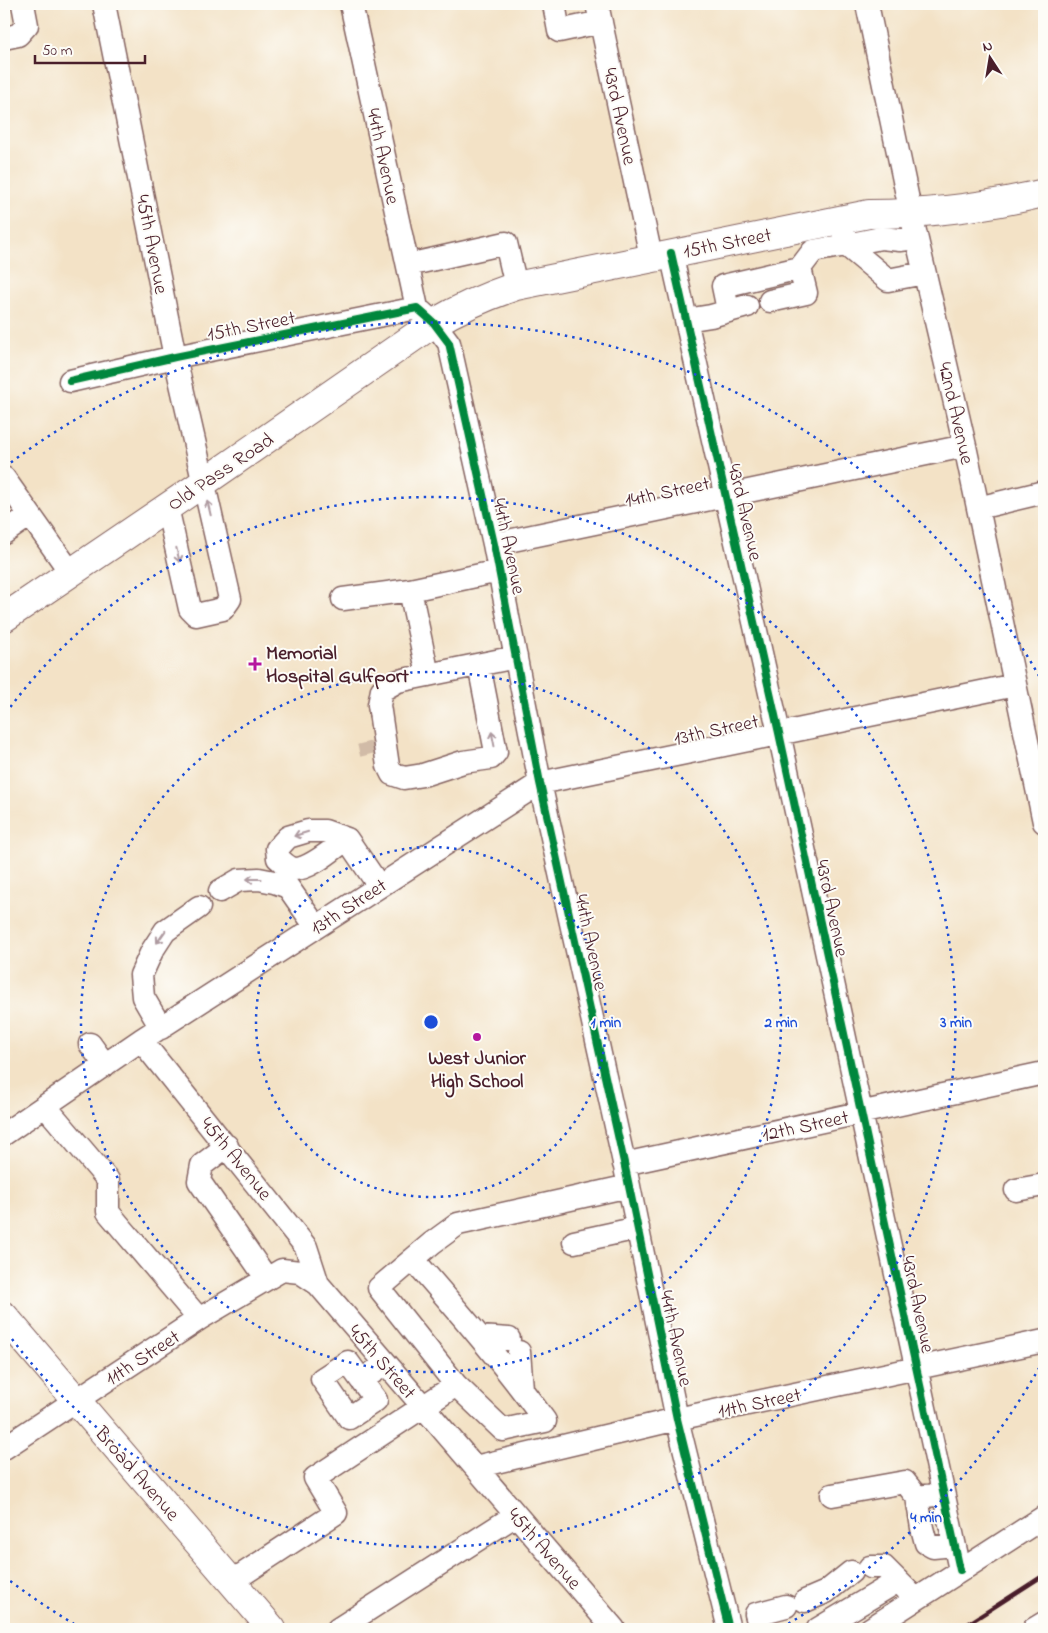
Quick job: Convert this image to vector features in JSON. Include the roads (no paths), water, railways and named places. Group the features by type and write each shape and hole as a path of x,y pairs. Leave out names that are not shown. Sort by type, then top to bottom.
{"main road":[{"name":"15th Street","path":"426,316 462,306 516,286 661,255 843,232 869,214 913,226 1044,194"},
{"name":"Old Pass Road","path":"4,618 204,483 426,316"},
{"name":"Broad Avenue","path":"4,1316 272,1629"}],"street":[{"path":"4,38 18,35 27,25 22,4"},
{"name":"45th Avenue","path":"104,4 176,357 230,599 223,609 196,615 190,609 167,507"},
{"name":"44th Avenue","path":"351,4 408,265 426,316 449,343 500,572 540,782 678,1419 728,1625"},
{"path":"554,4 559,31 599,13"},
{"name":"42nd Avenue","path":"867,4 913,226 965,446 1015,685 1037,748 1044,822"},
{"name":"43rd Avenue","path":"599,13 661,255 686,320 779,733 960,1570"},
{"path":"686,320 711,316 738,308 723,286 800,268 813,251 843,232 888,280 924,273"},
{"path":"408,265 506,243 516,286"},
{"path":"770,301 806,293 800,268"},
{"name":"15th Street","path":"70,380 176,357 426,316"},
{"name":"14th Street","path":"494,544 965,446"},
{"path":"4,478 71,573"},
{"path":"978,508 1044,492"},
{"path":"4,533 30,515"},
{"path":"343,599 410,590 500,572"},
{"path":"410,590 419,677"},
{"path":"479,665 496,752 490,758 463,762 423,775 404,778 374,764 374,741 382,690 398,681 516,657"},
{"name":"13th Street","path":"4,1134 141,1040 540,782 1015,685"},
{"path":"374,741 392,774"},
{"path":"347,839 379,886"},
{"path":"220,891 239,880 259,879 288,887 316,926"},
{"path":"161,1028 143,997 141,975 152,951 165,931 199,907"},
{"name":"45th Avenue","path":"141,1040 306,1247 318,1284"},
{"path":"90,1044 105,1065"},
{"name":"12th Street","path":"624,1164 862,1114 1044,1073"},
{"path":"45,1106 108,1180 108,1212 199,1319"},
{"path":"227,1146 202,1165 199,1181 275,1274"},
{"path":"1016,1190 1044,1184"},
{"path":"413,1259 480,1337 545,1421 503,1430 456,1385 379,1288 413,1259 458,1224 629,1186"},
{"path":"574,1242 638,1228"},
{"name":"45th Street","path":"275,1274 300,1272 318,1284 475,1467"},
{"name":"11th Street","path":"4,1448 199,1319 275,1274"},
{"path":"480,1337 514,1346 522,1389"},
{"name":"11th Street","path":"475,1467 678,1419 1044,1341"},
{"path":"361,1380 386,1364"},
{"path":"231,1582 336,1513 315,1478 424,1408 456,1385"},
{"name":"45th Avenue","path":"475,1467 614,1629"},
{"path":"832,1495 905,1482 917,1497 926,1543 933,1547 954,1545"},
{"path":"917,1497 943,1494"},
{"path":"338,1629 516,1515"},
{"path":"870,1629 1044,1517"},
{"path":"728,1625 758,1621 796,1603 826,1592 861,1570 884,1567 916,1599"},
{"path":"818,1629 898,1581"},
{"path":"1034,1629 1044,1623"}],"tunnel":[{"path":"368,742 371,754"}],"railway":[{"path":"960,1629 1044,1575"}],"place":[{"name":"Memorial Hospital Gulfport","path":"255,664"},
{"name":"West Junior High School","path":"477,1037"}]}
